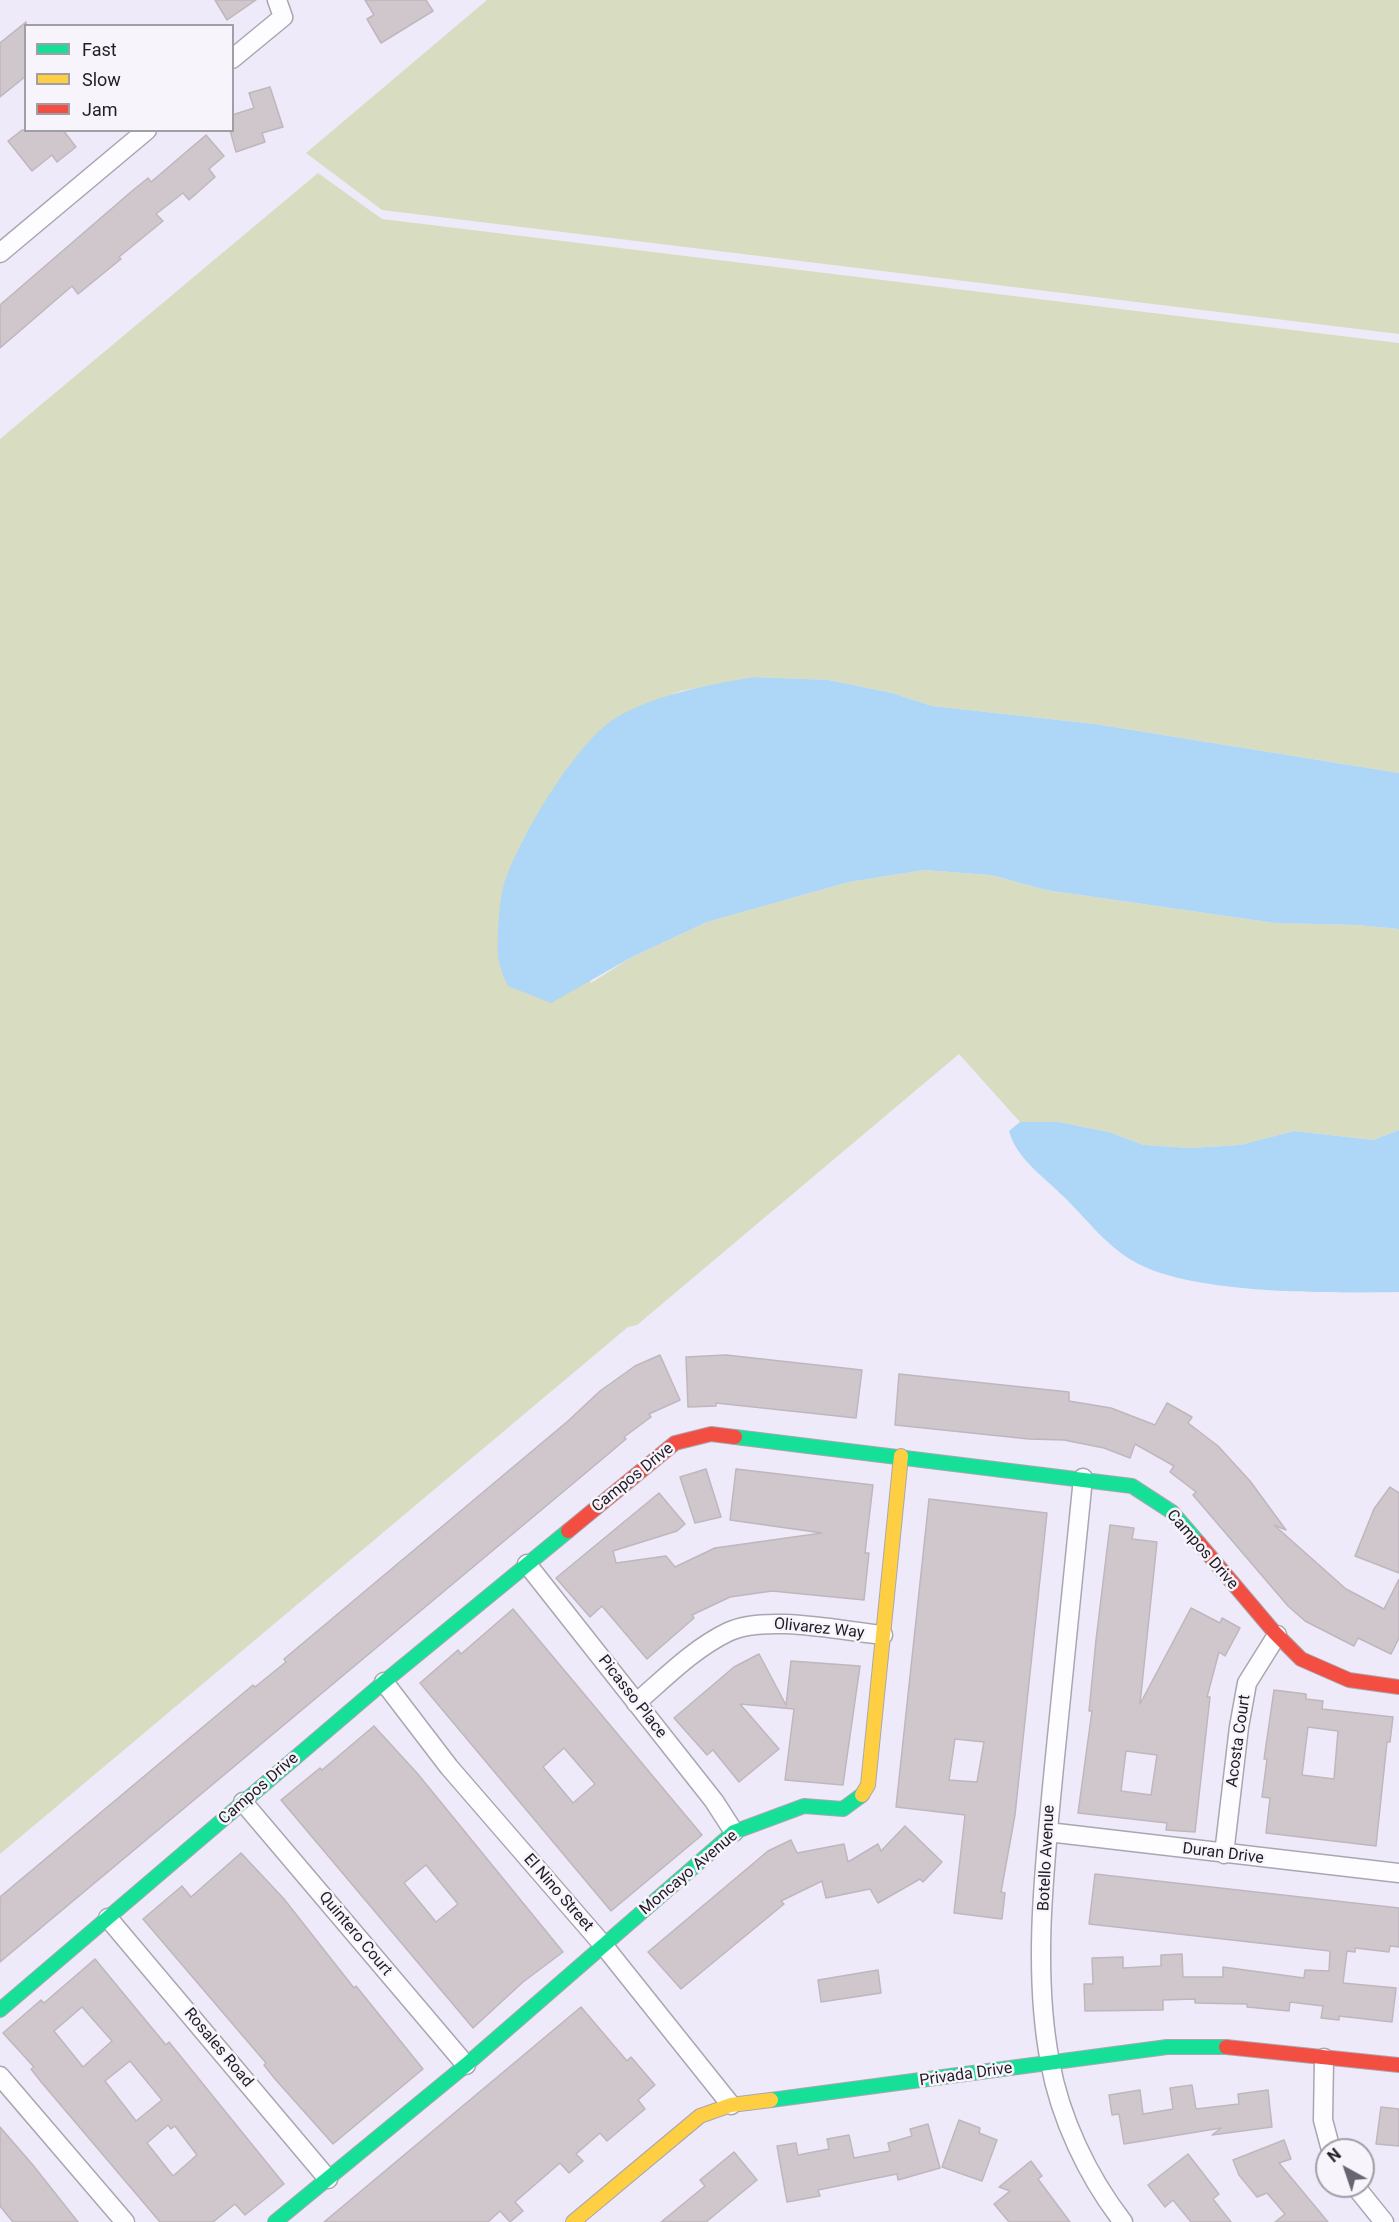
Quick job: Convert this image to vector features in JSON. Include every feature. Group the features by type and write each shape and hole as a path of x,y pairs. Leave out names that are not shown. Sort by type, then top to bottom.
{"street":[{"path":"234,57 280,8"},
{"path":"0,253 145,132"},
{"name":"Campos Drive","path":"0,2010 384,1682 675,1443 711,1434 1083,1478 1132,1486 1172,1512 1277,1635 1301,1659 1349,1680 1399,1687"},
{"name":"Moncayo Avenue","path":"275,2222 466,2065 734,1832 804,1806 843,1809 860,1798 868,1785 901,1456"},
{"name":"Botello Avenue","path":"1083,1478 1048,1832 1041,1995 1050,2063 1059,2098 1081,2155 1123,2222"},
{"name":"Picasso Place","path":"527,1564 714,1801 734,1832"},
{"name":"Olivarez Way","path":"636,1702 667,1673 728,1632 748,1626 769,1623 883,1635"},
{"name":"Acosta Court","path":"1224,1854 1239,1727 1247,1683 1277,1635"},
{"name":"El Nino Street","path":"384,1682 449,1767 604,1946 731,2105"},
{"name":"Quintero Court","path":"243,1802 466,2065"},
{"name":"Duran Drive","path":"1048,1832 1399,1873"},
{"name":"Rosales Road","path":"108,1918 328,2179"},
{"name":"Privada Drive","path":"573,2222 700,2116 731,2105 921,2082 1167,2047 1207,2045 1399,2065"},
{"path":"1324,2058 1323,2120 1328,2138"},
{"path":"0,2076 125,2222"},
{"path":"1365,2198 1384,2222"}],"green space":[{"path":"487,0 1399,0 1399,334 382,210 306,153"},
{"path":"318,173 382,219 1399,343 1399,773 1095,724 932,706 892,693 829,680 754,677 681,691 641,706 567,770 522,841 591,983 632,957 707,922 849,882 924,870 991,875 1046,890 1275,923 1357,925 1399,929 1399,1130 1373,1140 1294,1131 1240,1145 1190,1148 1144,1145 1109,1132 1059,1122 1020,1122 959,1054 637,1325 628,1327 0,1854 0,439"}],"water":[{"path":"754,677 829,680 892,693 932,706 1095,724 1399,773 1399,929 1357,925 1275,923 1046,890 991,875 924,870 849,882 707,922 632,957 551,1003 508,986 498,956 499,920 504,884 522,842 551,791 585,745 619,716 651,701 719,683"},
{"path":"1020,1122 1059,1122 1109,1132 1144,1145 1190,1148 1240,1145 1294,1131 1373,1140 1399,1130 1399,1292 1300,1292 1224,1286 1158,1272 1133,1261 1104,1238 1024,1158 1009,1131"}],"building":[{"path":"215,0 256,0 227,20"},
{"path":"365,0 426,0 433,11 381,43 367,19 374,15"},
{"path":"26,22 24,24 24,78 0,97 0,43"},
{"path":"270,87 283,127 262,133 265,142 236,152 231,132 234,132 234,114 254,108 249,93"},
{"path":"22,130 24,132 65,132 76,147 57,162 52,155 32,171 8,141"},
{"path":"206,135 224,156 209,169 215,177 189,200 183,193 156,214 163,221 119,257 121,259 78,294 72,286 0,348 0,305 132,191 148,178 151,182"},
{"path":"660,1355 680,1400 649,1414 651,1417 624,1437 626,1439 0,1962 0,1897 253,1685 255,1687 286,1662 284,1659 568,1421 600,1391 635,1366"},
{"path":"726,1355 862,1370 856,1418 716,1403 716,1406 688,1407 686,1357"},
{"path":"899,1374 1069,1392 1069,1401 1111,1408 1155,1425 1167,1403 1192,1417 1188,1423 1218,1446 1250,1481 1286,1530 1274,1525 1346,1589 1384,1609 1399,1579 1399,1638 1391,1654 1358,1638 1354,1646 1305,1621 1288,1606 1193,1495 1196,1492 1170,1472 1174,1466 1135,1444 1130,1458 1104,1448 1064,1440 1029,1439 895,1425"},
{"path":"706,1469 721,1517 695,1523 680,1477"},
{"path":"736,1469 873,1485 865,1553 869,1553 864,1600 772,1591 730,1597 692,1615 694,1618 647,1659 602,1606 590,1617 556,1578 659,1493 685,1524 677,1531 613,1551 616,1563 666,1556 675,1567 715,1548 822,1533 730,1520"},
{"path":"1390,1487 1399,1493 1399,1573 1355,1556 1374,1509"},
{"path":"929,1499 1047,1513 1015,1815 1001,1892 1005,1893 1002,1919 954,1913 965,1815 896,1807","holes":["955,1739 984,1742 977,1782 949,1780"]},
{"path":"1110,1525 1134,1528 1132,1539 1157,1542 1140,1704 1191,1608 1220,1623 1222,1618 1240,1628 1225,1656 1219,1652 1207,1697 1210,1697 1195,1832 1166,1830 1167,1823 1078,1813 1092,1711 1089,1711","holes":["1126,1751 1157,1755 1151,1795 1121,1791"]},
{"path":"513,1609 702,1835 611,1911 420,1683 458,1650 461,1654","holes":["564,1748 595,1784 573,1803 543,1767"]},
{"path":"759,1654 786,1705 791,1661 860,1666 843,1785 785,1780 794,1709 740,1704 779,1749 739,1782 713,1750 707,1755 674,1718 734,1667"},
{"path":"1274,1690 1306,1694 1306,1699 1323,1701 1322,1709 1393,1717 1390,1742 1387,1742 1376,1846 1266,1833 1270,1798 1262,1797 1267,1759 1264,1759","holes":["1308,1727 1338,1731 1334,1779 1302,1775"]},
{"path":"374,1726 417,1773 563,1952 523,1982 473,2028 281,1800 320,1768 322,1770","holes":["426,1865 458,1904 436,1922 404,1883"]},
{"path":"905,1826 942,1862 923,1882 920,1879 878,1903 870,1889 826,1898 822,1881 781,1901 784,1904 681,1989 648,1952 768,1851 791,1840 797,1853 844,1844 848,1862 878,1844 881,1851"},
{"path":"241,1853 284,1899 354,1988 356,1986 423,2069 333,2144 275,2079 264,2065 266,2063 143,1919 182,1886 191,1897"},
{"path":"1095,1874 1399,1908 1399,1947 1390,1946 1389,1952 1355,1948 1355,1952 1347,1951 1343,1983 1396,1988 1392,2022 1339,2016 1339,2020 1321,2018 1323,2006 1290,2002 1289,2011 1247,2007 1247,2004 1195,2003 1195,1999 1163,2000 1163,2010 1085,2011 1084,1984 1093,1984 1092,1958 1123,1957 1123,1968 1161,1966 1161,1955 1182,1954 1183,1977 1223,1977 1223,1967 1304,1978 1305,1970 1329,1971 1330,1951 1089,1924"},
{"path":"95,1959 166,2045 169,2042 284,2184 245,2215 235,2204 213,2222 160,2222 42,2083 31,2069 34,2067 3,2033 41,2000 44,2003","holes":["82,2007 112,2041 83,2067 54,2031","130,2061 162,2100 136,2121 105,2081","168,2125 171,2129 175,2126 197,2155 173,2176 147,2143"]},
{"path":"878,1970 881,1993 821,2002 818,1980"},
{"path":"581,2007 627,2061 631,2057 655,2085 638,2100 645,2109 607,2141 600,2133 576,2154 583,2161 569,2173 560,2163 515,2202 523,2211 510,2222 500,2211 488,2222 324,2222"},
{"path":"1192,2085 1196,2109 1239,2104 1238,2094 1268,2090 1272,2127 1212,2135 1221,2128 1124,2144 1119,2114 1112,2115 1109,2095 1140,2090 1143,2114 1173,2109 1170,2088"},
{"path":"1381,2107 1399,2109 1399,2146 1376,2144"},
{"path":"959,2120 980,2128 979,2133 997,2140 982,2181 942,2167"},
{"path":"928,2124 940,2168 898,2180 897,2174 818,2190 820,2196 787,2202 777,2146 796,2143 798,2155 829,2149 827,2139 849,2135 854,2158 890,2151 888,2143 912,2136 910,2129"},
{"path":"0,2127 78,2222 13,2222 0,2206"},
{"path":"1284,2140 1291,2159 1279,2163 1328,2222 1275,2222 1285,2214 1267,2193 1257,2197 1239,2175 1233,2160"},
{"path":"734,2152 757,2180 706,2222 661,2222 705,2186 700,2180"},
{"path":"1188,2154 1219,2194 1213,2199 1231,2222 1191,2222 1173,2200 1165,2207 1148,2185"},
{"path":"1031,2161 1042,2176 1038,2179 1070,2222 1009,2222 994,2204 1010,2191 999,2187"}],"traffic: fast":[{"path":"735,1437 1132,1486 1172,1512 1198,1542"},
{"path":"0,2010 384,1682 568,1531"},
{"path":"275,2222 466,2065 734,1832 804,1806 843,1809 862,1795"},
{"path":"771,2100 1167,2047 1226,2047"}],"traffic: slow":[{"path":"862,1795 868,1785 901,1456"},
{"path":"573,2222 700,2116 731,2105 771,2100"}],"traffic: jam":[{"path":"568,1531 675,1443 711,1434 735,1437"},
{"path":"1198,1542 1275,1633 1301,1659 1349,1680 1399,1687"},
{"path":"1226,2047 1399,2065"}]}
